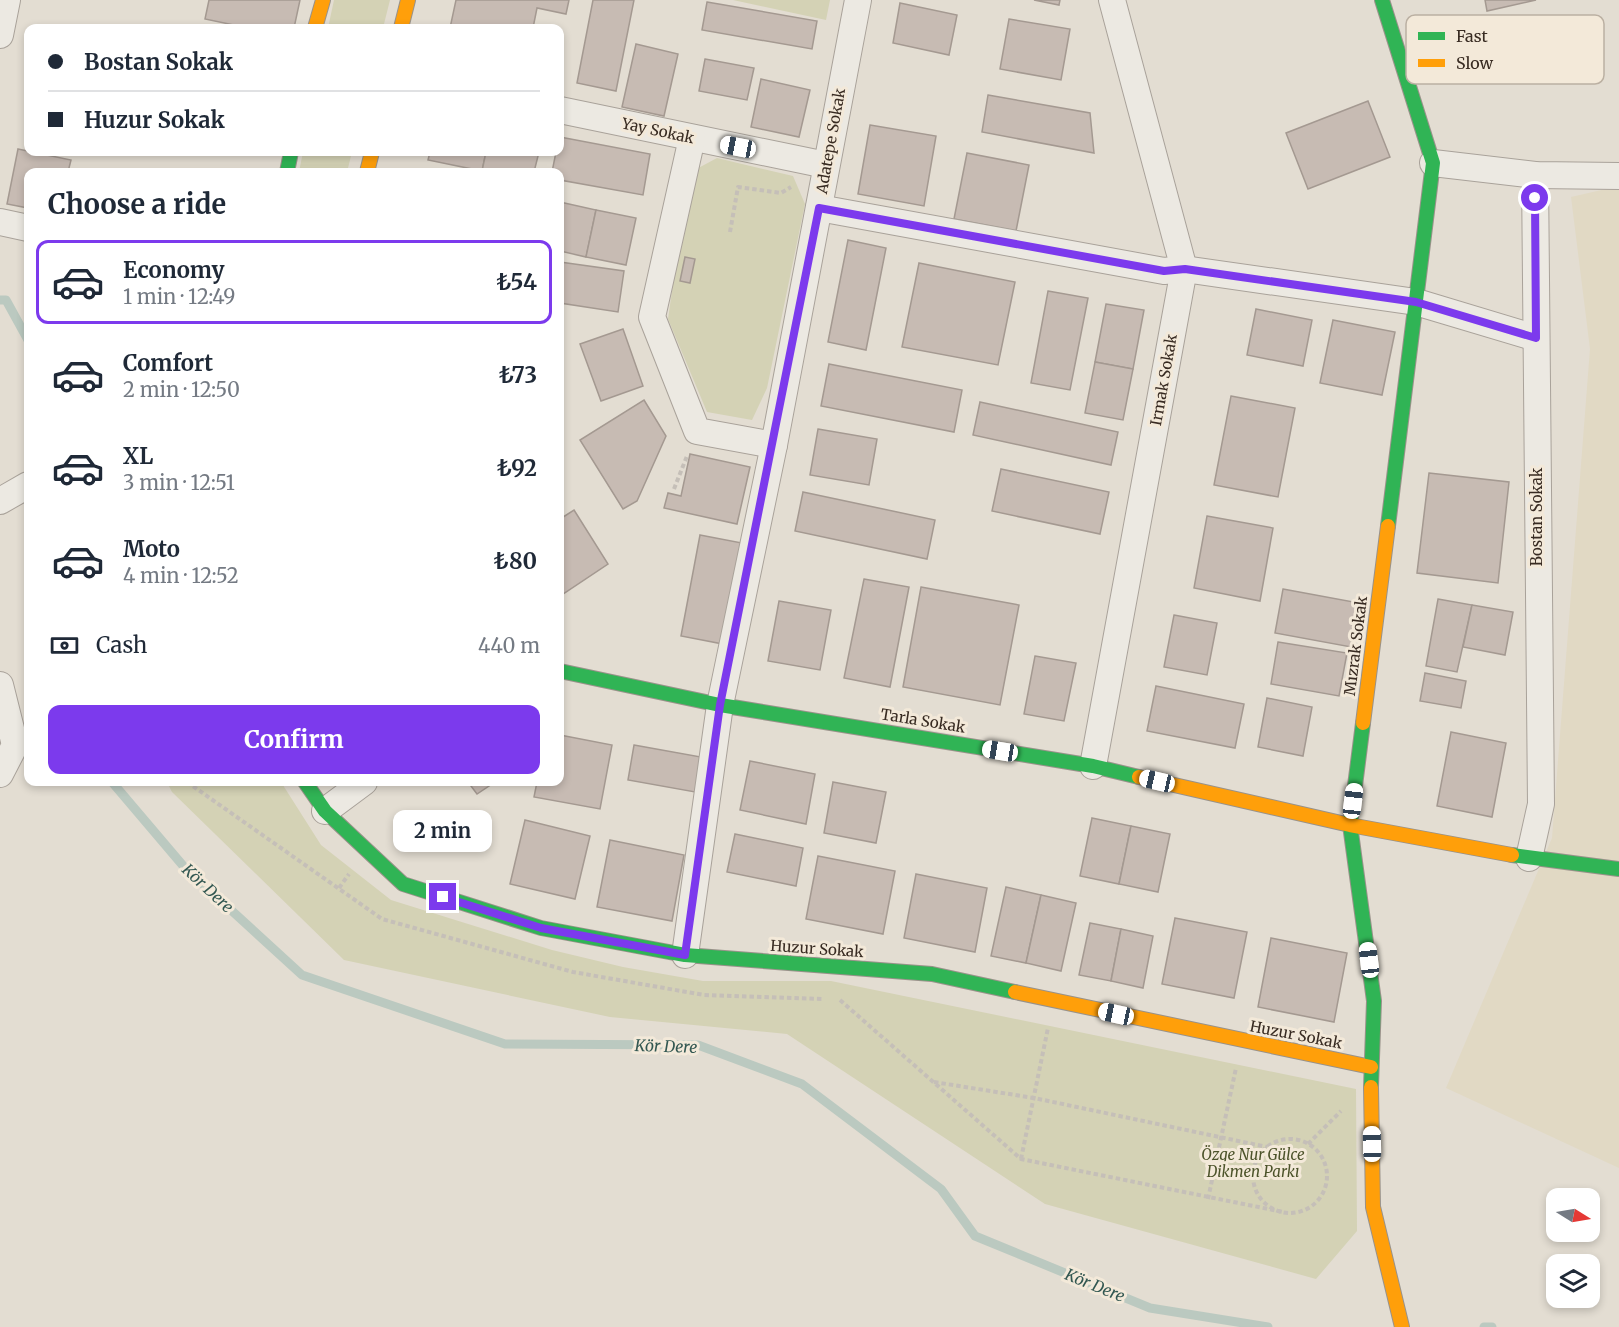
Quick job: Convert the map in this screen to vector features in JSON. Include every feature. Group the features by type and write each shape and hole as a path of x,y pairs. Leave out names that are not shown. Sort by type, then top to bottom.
{"street":[{"path":"0,35 7,0"},
{"path":"316,24 323,0"},
{"path":"402,24 408,0"},
{"name":"Adatepe Sokak","path":"685,955 720,705 774,445 819,208 816,163 858,0"},
{"name":"Irmak Sokak","path":"1093,766 1185,269 1112,0"},
{"name":"Mızrak Sokak","path":"1382,0 1406,77"},
{"name":"Mızrak Sokak","path":"1402,1327 1373,1207 1371,1067 1374,1001 1350,825 1433,164 1408,84"},
{"name":"Yay Sokak","path":"564,111 816,163"},
{"path":"692,138 652,317 697,430 774,445"},
{"path":"1433,164 1535,175 1619,176"},
{"name":"Bostan Sokak","path":"1529,858 1541,804 1535,175"},
{"path":"819,208 1164,271 1185,269 1416,302 1536,338"},
{"path":"0,222 24,227"},
{"name":"Tarla Sokak","path":"564,672 720,705 1093,766 1350,825 1529,858 1619,869"},
{"path":"0,685 15,745 0,774"},
{"name":"Huzur Sokak","path":"308,786 325,811 403,884 541,928 685,955 932,974 1371,1067"},
{"path":"325,811 359,786"}],"path":[{"path":"730,232 738,187 781,193 796,184 816,163"},
{"path":"674,489 697,430"},
{"path":"193,786 382,919 584,974 704,995 842,1000 1021,1160 1208,1199 1283,1212 1302,1210 1318,1200 1325,1186 1326,1167 1318,1153 1303,1141 1280,1140 1267,1147 1257,1158 1253,1170 1255,1189 1266,1204 1283,1212"},
{"path":"1021,1160 1053,1000"},
{"path":"1208,1199 1242,1041"},
{"path":"933,1082 1034,1098 1267,1147"}],"shaded area":[{"path":"1619,186 1619,1168 1446,1088 1552,838 1590,349 1571,197"}],"green space":[{"path":"334,0 390,0 384,24 329,24"},
{"path":"733,0 830,0 826,20"},
{"path":"302,156 351,156 348,168 300,168"},
{"path":"717,158 793,176 805,204 767,388 752,420 707,412 668,319 689,173"},
{"name":"Özge Nur Gülce Dikmen Parkı","path":"169,786 284,786 321,845 391,900 552,950 623,967 703,981 831,981 1356,1089 1357,1231 1316,1279 1045,1204 787,1034 610,1017 344,960 172,792"}],"building":[{"path":"209,0 300,0 295,24 229,24 205,19"},
{"path":"456,0 569,0 566,14 537,8 534,24 451,24"},
{"path":"593,0 634,0 616,91 577,83"},
{"path":"1034,0 1060,0 1059,5"},
{"path":"1485,0 1536,0 1487,11"},
{"path":"707,2 817,21 812,49 702,30"},
{"path":"900,3 957,15 949,55 893,43"},
{"path":"1009,19 1070,29 1061,80 1000,69"},
{"path":"636,44 678,54 664,116 622,107"},
{"path":"705,59 754,68 747,100 699,91"},
{"path":"761,79 810,90 799,137 751,127"},
{"path":"988,95 1090,113 1094,153 982,132"},
{"path":"1368,101 1390,157 1308,189 1286,133"},
{"path":"870,125 936,136 924,206 858,194"},
{"path":"564,138 650,154 643,195 564,181 564,168 553,168 555,156 564,156"},
{"path":"18,149 24,150 24,156 52,156 71,160 69,168 24,168 24,207 7,204"},
{"path":"967,153 1029,165 1016,231 954,219"},
{"path":"429,156 485,156 483,168 467,168 428,160"},
{"path":"485,156 538,156 535,168 483,168"},
{"path":"564,203 596,210 586,257 564,252"},
{"path":"596,210 636,218 626,265 586,257"},
{"path":"848,240 886,248 866,350 828,342"},
{"path":"685,257 695,259 690,283 680,281"},
{"path":"564,263 624,271 618,312 564,304"},
{"path":"919,263 1015,282 998,365 902,347"},
{"path":"1048,291 1088,298 1070,390 1031,383"},
{"path":"1106,304 1144,310 1133,369 1095,362"},
{"path":"1256,309 1312,320 1303,366 1247,355"},
{"path":"1333,320 1395,332 1382,395 1320,383"},
{"path":"623,329 643,386 601,401 580,344"},
{"path":"1095,362 1133,369 1123,420 1085,413"},
{"path":"829,364 962,390 954,432 821,406"},
{"path":"1231,396 1295,408 1278,497 1214,485"},
{"path":"644,400 666,436 637,501 623,509 580,440"},
{"path":"980,402 1118,432 1111,465 973,435"},
{"path":"818,429 877,439 869,485 810,475"},
{"path":"690,454 750,467 737,524 664,508 668,493 681,496"},
{"path":"1001,469 1109,492 1100,534 992,511"},
{"path":"1429,473 1509,482 1498,583 1417,573"},
{"path":"803,492 935,520 927,559 795,531"},
{"path":"574,510 608,564 564,593 564,516"},
{"path":"1207,516 1273,528 1260,601 1194,588"},
{"path":"700,535 742,543 723,644 681,636"},
{"path":"864,579 909,587 890,687 844,678"},
{"path":"921,587 1019,605 1000,705 903,687"},
{"path":"1283,589 1359,603 1351,647 1275,633"},
{"path":"1438,599 1472,605 1457,672 1426,666"},
{"path":"779,601 831,610 820,670 768,661"},
{"path":"1472,605 1513,612 1505,655 1463,647"},
{"path":"1174,615 1217,623 1207,675 1164,667"},
{"path":"1278,642 1347,653 1339,696 1271,684"},
{"path":"1035,656 1076,663 1064,721 1024,714"},
{"path":"1425,673 1466,681 1461,708 1420,701"},
{"path":"1156,686 1244,704 1235,748 1147,731"},
{"path":"1267,698 1312,707 1303,756 1258,747"},
{"path":"1451,732 1506,743 1492,817 1437,806"},
{"path":"564,736 612,745 600,809 534,797 536,786 564,786"},
{"path":"634,745 701,757 695,792 628,780"},
{"path":"750,761 815,774 806,824 740,810"},
{"path":"833,782 886,792 876,843 824,833"},
{"path":"471,786 489,786 477,794"},
{"path":"1092,818 1131,826 1119,884 1080,876"},
{"path":"525,820 590,836 575,899 510,884"},
{"path":"1131,826 1170,834 1158,892 1119,884"},
{"path":"735,834 803,848 796,886 727,872"},
{"path":"610,840 684,855 672,921 597,907"},
{"path":"818,856 895,871 883,934 806,919"},
{"path":"916,874 987,888 975,952 904,938"},
{"path":"1006,887 1041,895 1026,963 991,956"},
{"path":"1041,895 1076,903 1061,971 1026,963"},
{"path":"1175,918 1247,932 1234,998 1162,984"},
{"path":"1090,923 1121,929 1111,981 1079,975"},
{"path":"1121,929 1153,936 1143,988 1111,981"},
{"path":"1271,938 1347,953 1334,1022 1258,1007"}],"waterway":[{"name":"Kör Dere","path":"0,300 6,300 24,333"},
{"name":"Kör Dere","path":"115,786 185,868 302,975 505,1044 698,1045 802,1084 941,1189 975,1236 1150,1308 1268,1327"},
{"name":"Kör Dere","path":"1484,1327 1492,1327"}],"traffic: fast":[{"path":"1382,0 1406,77"},
{"path":"1388,526 1433,163 1408,84"},
{"path":"288,168 290,156"},
{"path":"564,672 720,705 1093,766 1139,777"},
{"path":"1363,723 1350,825 1374,1001 1371,1087"},
{"path":"308,786 325,811 403,884 541,928 685,955 932,974 1015,992"},
{"path":"1512,855 1619,869"}],"traffic: slow":[{"path":"316,24 323,0"},
{"path":"402,24 408,0"},
{"path":"368,168 371,156"},
{"path":"1363,723 1388,526"},
{"path":"1139,777 1350,825 1512,855"},
{"path":"1015,992 1371,1067"},
{"path":"1371,1087 1373,1207 1402,1327"}],"route":[{"path":"443,897 541,928 685,955 720,705 774,445 819,208 1164,271 1185,269 1416,302 1536,338 1535,198"}]}
